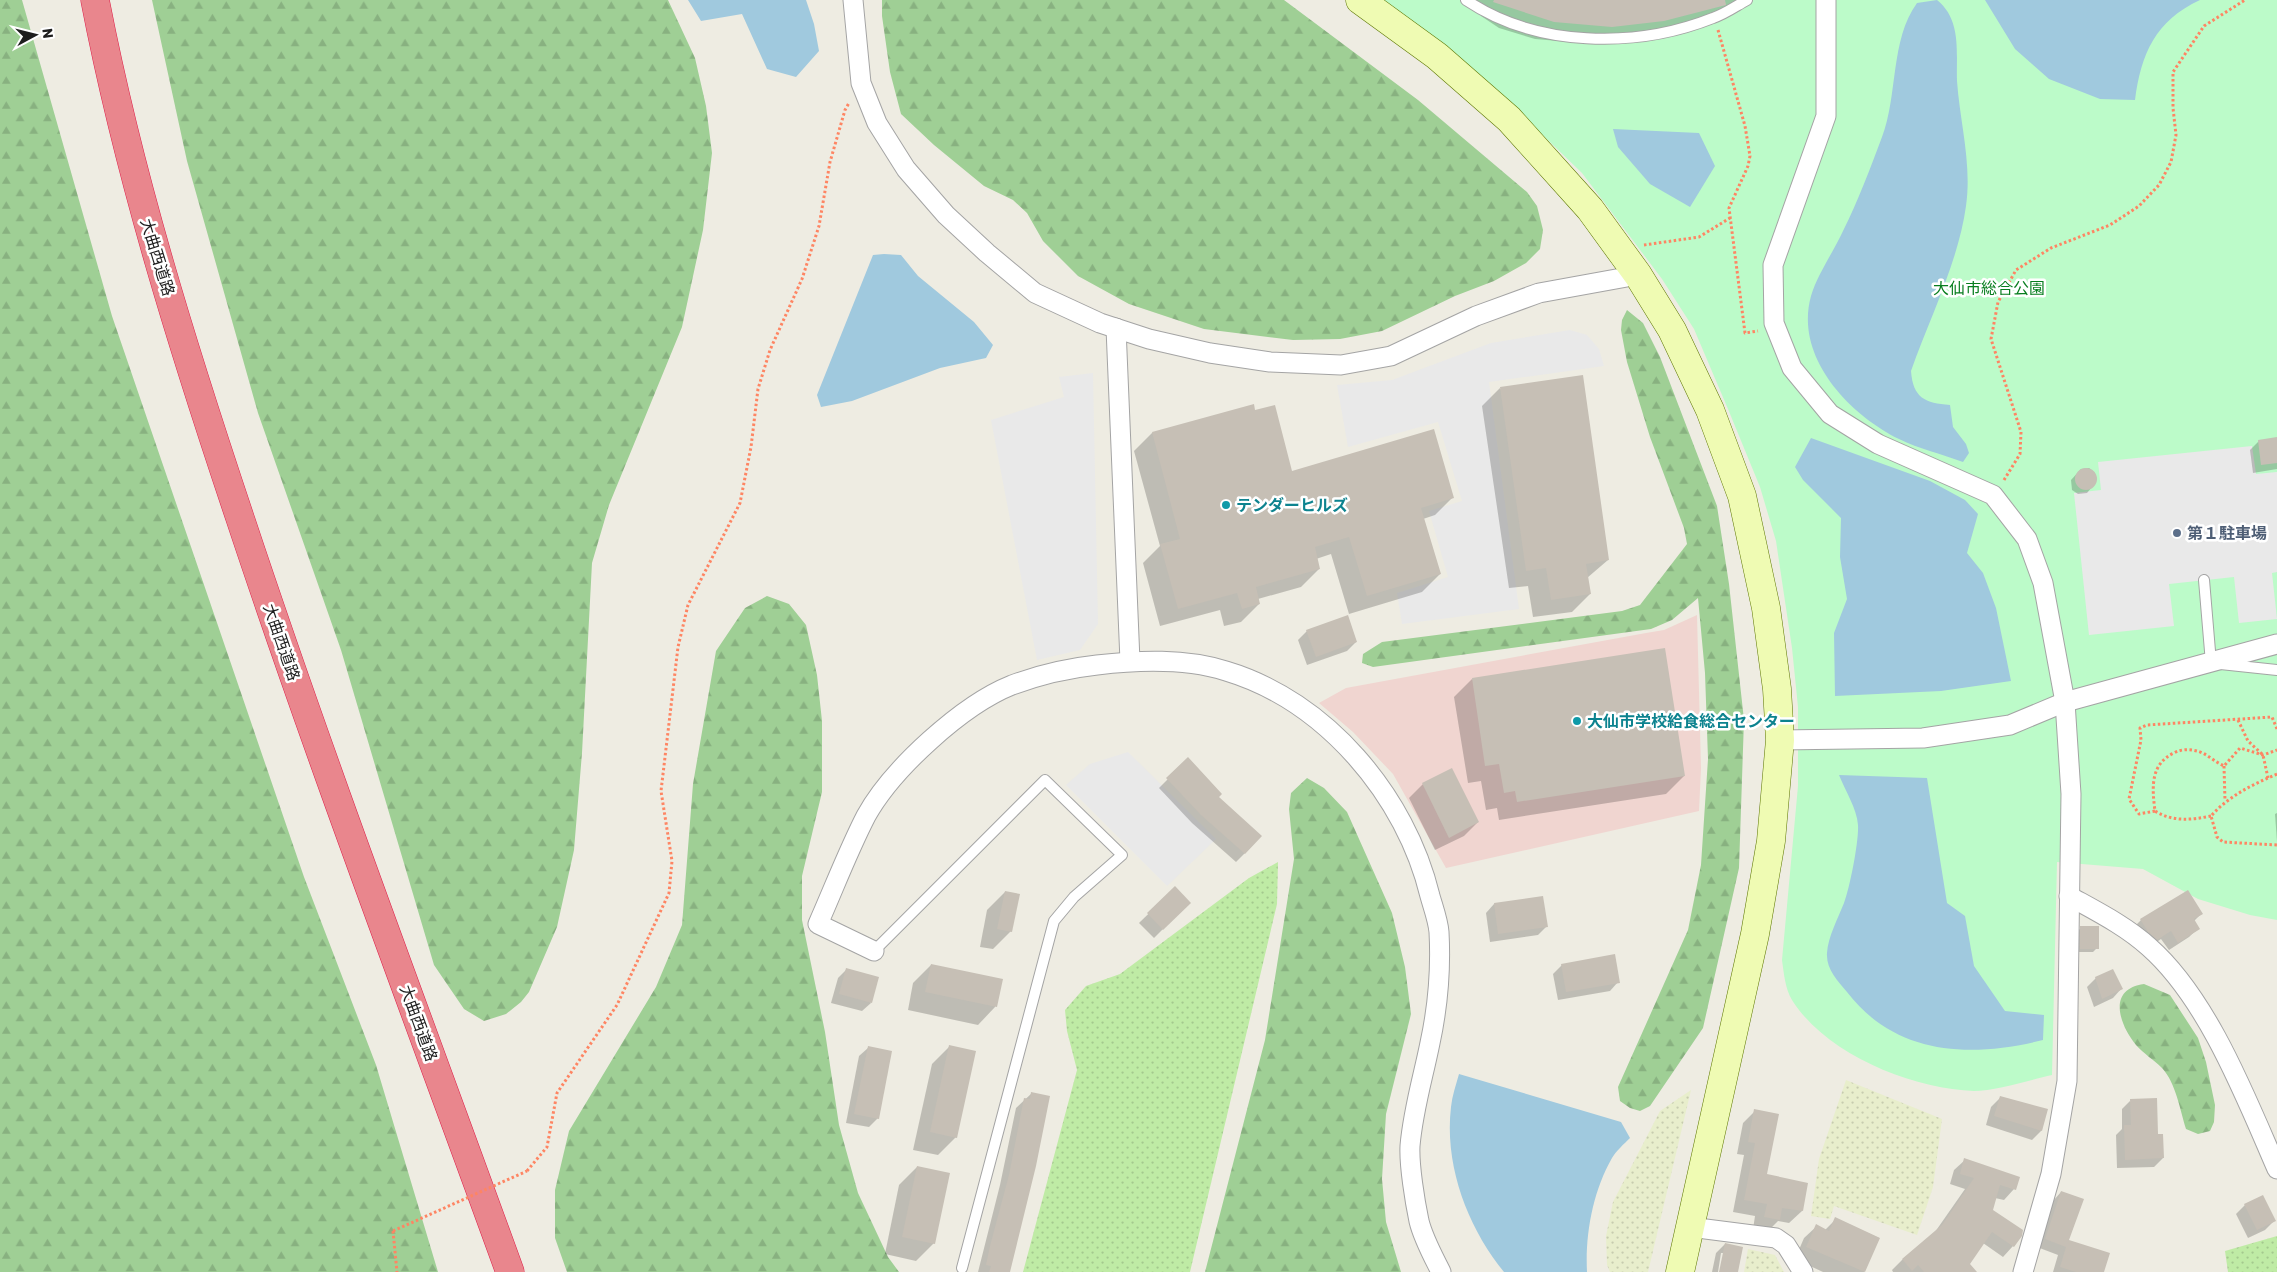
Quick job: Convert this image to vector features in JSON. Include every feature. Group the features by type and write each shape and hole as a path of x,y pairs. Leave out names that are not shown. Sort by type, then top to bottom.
{"highway":[{"name":"大曲西道路","path":"95,0 140,199 200,397 271,611 510,1272"}],"street":[{"path":"853,0 861,83 876,123 906,169 946,215 987,253 1035,293 1100,323 1148,339 1227,355 1270,362 1341,365 1391,356 1476,316 1540,293 1638,275"},
{"path":"1360,0 1437,56 1509,118 1590,210 1638,275 1672,330 1710,410 1742,496 1766,608 1777,689 1780,740 1771,841 1755,934 1680,1272"},
{"path":"1826,0 1826,116 1773,264 1774,323 1776,329 1792,368 1830,414 1878,444 1993,495 2027,539 2043,583 2064,702 2071,794 2067,1081 2051,1174 2023,1272"},
{"path":"1116,328 1130,661"},
{"path":"1780,740 1923,738 2010,725 2064,702 2277,644"},
{"path":"874,951 818,924 867,815 920,748 964,713 1010,686 1074,668 1130,661 1186,663 1226,671 1280,694 1326,726 1368,770 1399,818 1424,872 1439,929 1440,986 1430,1044 1418,1087 1410,1149 1419,1223 1440,1272"},
{"path":"2069,896 2104,916 2149,947 2182,983 2209,1027 2244,1092 2277,1169"},
{"path":"1690,1227 1776,1238 1786,1245 1803,1272"}],"lane":[{"path":"1466,0 1520,27 1606,39 1679,29 1714,18 1747,0"},
{"path":"2204,580 2212,662 2277,670"},
{"path":"874,951 1045,780 1122,855 1074,897 1054,921 962,1268"}],"path":[{"path":"1993,495 2011,471 2020,454 2021,432 1992,339 1998,302 2016,270 2051,248 2110,226 2139,206 2159,186 2171,162 2176,135 2173,108 2173,72 2204,26 2245,0"},
{"path":"1714,18 1745,126 1750,156 1748,166 1729,208 1745,333 1776,329"},
{"path":"396,1272 394,1231 527,1171 547,1147 557,1093 618,1005 669,893 672,861 660,791 678,647 688,605 740,503 752,447 758,389 770,350 802,279 819,226 830,162 845,110 861,83"},
{"path":"1616,245 1688,240 1699,237 1730,218"},
{"path":"2277,729 2272,717 2147,725 2140,728 2141,740 2129,799 2139,814 2155,811 2166,818 2192,820 2211,816 2225,801 2277,774"},
{"path":"2238,720 2248,741 2263,755 2268,778"},
{"path":"2225,801 2224,766 2240,748 2263,755 2277,750"},
{"path":"2155,811 2153,793 2155,770 2165,757 2181,749 2198,751 2224,766"},
{"path":"2211,816 2217,837 2223,842 2277,845"}],"shaded area":[{"path":"1570,330 1587,335 1599,349 1604,366 1489,382 1519,609 1402,624 1397,593 1448,577 1429,511 1462,501 1438,422 1348,447 1337,385 1392,380 1491,343"},
{"path":"1093,373 1098,624 1080,650 1037,660 991,420 1064,397 1059,377"},
{"name":"第１駐車場","path":"2252,446 2256,474 2277,472 2277,572 2272,573 2277,619 2239,623 2234,577 2169,584 2174,626 2089,635 2074,493 2101,490 2098,462"},
{"path":"1697,615 1701,768 1699,811 1446,868 1393,774 1353,732 1319,703 1346,688 1664,630"},
{"path":"1128,752 1216,839 1167,886 1066,785 1090,764"}],"green space":[{"path":"0,0 22,0 112,316 304,877 376,1065 438,1272 0,1272"},
{"path":"152,0 668,0 695,58 706,106 712,153 703,230 682,327 609,505 592,563 582,753 574,850 557,927 529,992 521,1002 506,1014 484,1021 464,1009 434,965 341,650 258,413 187,161"},
{"path":"882,0 1284,0 1418,100 1527,192 1537,206 1543,230 1540,249 1526,263 1494,281 1455,296 1382,331 1340,339 1293,340 1204,329 1129,304 1078,276 1043,241 1027,213 1013,200 984,186 934,145 901,114 890,72 882,16"},
{"name":"大仙市総合公園","path":"1378,0 2277,0 2277,920 2250,915 2198,899 2143,869 2057,862 2052,1075 2002,1087 1982,1091 1950,1089 1898,1076 1848,1052 1826,1037 1807,1019 1792,1000 1788,991 1782,960 1798,786 1798,707 1792,648 1776,541 1760,487 1728,409 1694,329 1662,279 1582,173 1500,94"},
{"path":"1627,310 1643,323 1660,357 1717,506 1729,584 1744,720 1739,868 1703,1028 1650,1106 1640,1111 1630,1108 1620,1101 1618,1087 1688,930 1701,865 1708,759 1705,673 1698,598 1672,620 1651,629 1373,667 1362,663 1363,654 1382,642 1622,611 1640,605 1687,544 1684,528 1650,437 1627,362 1621,330 1622,320"},
{"path":"767,596 789,604 806,625 817,675 822,721 822,792 802,876 802,920 825,1032 839,1125 858,1193 888,1257 899,1272 567,1272 555,1238 555,1190 569,1131 656,987 682,925 693,784 716,651 745,608"},
{"path":"1307,778 1324,788 1347,812 1392,913 1405,967 1411,1014 1386,1114 1382,1179 1386,1222 1401,1272 1205,1272 1265,1040 1294,859 1289,809 1291,793"},
{"path":"1278,862 1277,904 1190,1272 1023,1272 1077,1070 1067,1031 1065,1010 1086,986 1120,974 1249,878"},
{"path":"2144,984 2170,995 2198,1038 2206,1062 2215,1105 2214,1122 2210,1131 2198,1134 2186,1129 2174,1089 2167,1074 2136,1045 2125,1027 2121,1018 2121,1000 2132,987"},
{"path":"1846,1080 1942,1119 1933,1187 1917,1235 1834,1206 1830,1219 1811,1216 1819,1159"},
{"path":"1691,1090 1648,1272 1610,1272 1607,1265 1606,1236 1613,1202 1660,1111"},
{"path":"2277,1236 2277,1272 2228,1272 2225,1251"},
{"path":"1748,1249 1775,1255 1784,1272 1744,1272"}],"water":[{"path":"688,0 806,0 814,24 819,51 796,77 767,69 742,14 701,21"},
{"path":"1937,0 1951,17 1956,38 1958,97 1968,175 1966,206 1957,248 1943,290 1911,371 1914,387 1922,397 1934,403 1950,405 1953,427 1966,444 1969,453 1963,462 1914,446 1880,428 1862,415 1830,381 1818,361 1811,341 1808,319 1814,288 1854,208 1882,137 1887,121 1898,51 1908,18 1917,3"},
{"path":"1985,0 2200,0 2172,18 2153,41 2141,68 2135,100 2100,99 2049,79 2015,49"},
{"path":"1613,129 1699,133 1715,166 1690,207 1650,184 1618,147"},
{"path":"873,255 901,255 918,276 974,322 993,345 986,358 940,368 852,401 821,407 817,395"},
{"path":"1811,438 1930,481 1965,500 1978,514 1967,553 1983,573 1996,608 2011,681 1941,691 1835,696 1834,633 1847,599 1840,557 1841,518 1803,480 1795,467"},
{"path":"1839,775 1927,778 1947,903 1965,916 1974,966 2005,1011 2044,1015 2043,1040 2016,1046 1962,1050 1936,1047 1912,1040 1888,1029 1867,1013 1836,979 1828,964 1827,953 1831,934 1849,886 1858,832 1855,813"},
{"path":"1459,1074 1621,1122 1630,1138 1612,1158 1595,1199 1587,1243 1587,1272 1504,1272 1491,1255 1470,1216 1455,1174 1450,1129 1451,1107"}],"building":[{"path":"1494,0 1725,0 1726,5 1664,21 1612,27 1554,22 1493,2"},
{"path":"1583,375 1609,560 1586,564 1591,594 1551,600 1546,568 1526,571 1500,387"},
{"path":"1254,404 1255,410 1275,405 1292,471 1434,429 1454,498 1421,508 1441,574 1367,596 1349,537 1315,547 1320,569 1256,587 1260,604 1242,609 1237,593 1178,609 1160,544 1180,539 1152,432"},
{"path":"2277,437 2277,463 2261,465 2258,440"},
{"path":"2082,468 2090,468 2097,475 2097,483 2090,490 2082,490 2075,483 2075,475"},
{"path":"1348,615 1357,642 1316,657 1306,630"},
{"name":"大仙市学校給食総合センター","path":"1665,648 1685,776 1517,802 1515,791 1504,793 1499,764 1485,766 1472,678"},
{"path":"1188,757 1222,794 1219,797 1262,836 1245,854 1201,815 1166,778"},
{"path":"1452,768 1479,822 1449,838 1422,783"},
{"path":"1175,886 1191,903 1163,930 1147,913"},
{"path":"2188,890 2203,914 2194,919 2200,929 2178,943 2171,931 2157,940 2148,932 2140,919"},
{"path":"1005,891 1020,894 1012,932 997,929"},
{"path":"1543,896 1548,927 1498,934 1494,903"},
{"path":"2080,926 2099,926 2099,949 2080,949"},
{"path":"1615,954 1620,983 1566,992 1561,964"},
{"path":"931,964 1003,979 997,1007 925,992"},
{"path":"846,968 879,977 872,1003 839,994"},
{"path":"2113,969 2123,989 2102,999 2095,977"},
{"path":"949,1045 976,1051 957,1138 930,1132"},
{"path":"868,1046 892,1051 879,1119 854,1114"},
{"path":"1031,1092 1050,1096 1036,1166 1010,1272 989,1272 991,1266 986,1265 1009,1175 1024,1098 1030,1099"},
{"path":"2000,1096 2048,1109 2042,1131 1994,1116"},
{"path":"2157,1098 2158,1134 2163,1134 2164,1158 2125,1160 2124,1125 2131,1125 2130,1099"},
{"path":"1754,1109 1779,1114 1767,1174 1808,1183 1803,1211 1782,1208 1780,1220 1764,1217 1767,1204 1744,1200 1755,1143 1748,1142"},
{"path":"1964,1158 2020,1177 2016,1190 2000,1185 1993,1210 2023,1230 2022,1236 2014,1247 1992,1232 1970,1264 1977,1272 1924,1272 1918,1265 1912,1271 1902,1259 1942,1225 1974,1178 1960,1174"},
{"path":"917,1166 950,1173 935,1244 902,1237"},
{"path":"2061,1191 2084,1199 2069,1240 2110,1253 2104,1272 2076,1272 2060,1267 2066,1247 2045,1239"},
{"path":"2263,1195 2276,1221 2257,1230 2244,1204"},
{"path":"1835,1217 1880,1238 1865,1272 1806,1247 1816,1224 1829,1231"},
{"path":"1725,1243 1743,1247 1738,1272 1719,1272"}],"place":[{"name":"テンダーヒルズ","path":"1226,505"},
{"name":"第１駐車場","path":"2177,533"},
{"name":"大仙市学校給食総合センター","path":"1577,721"}]}
